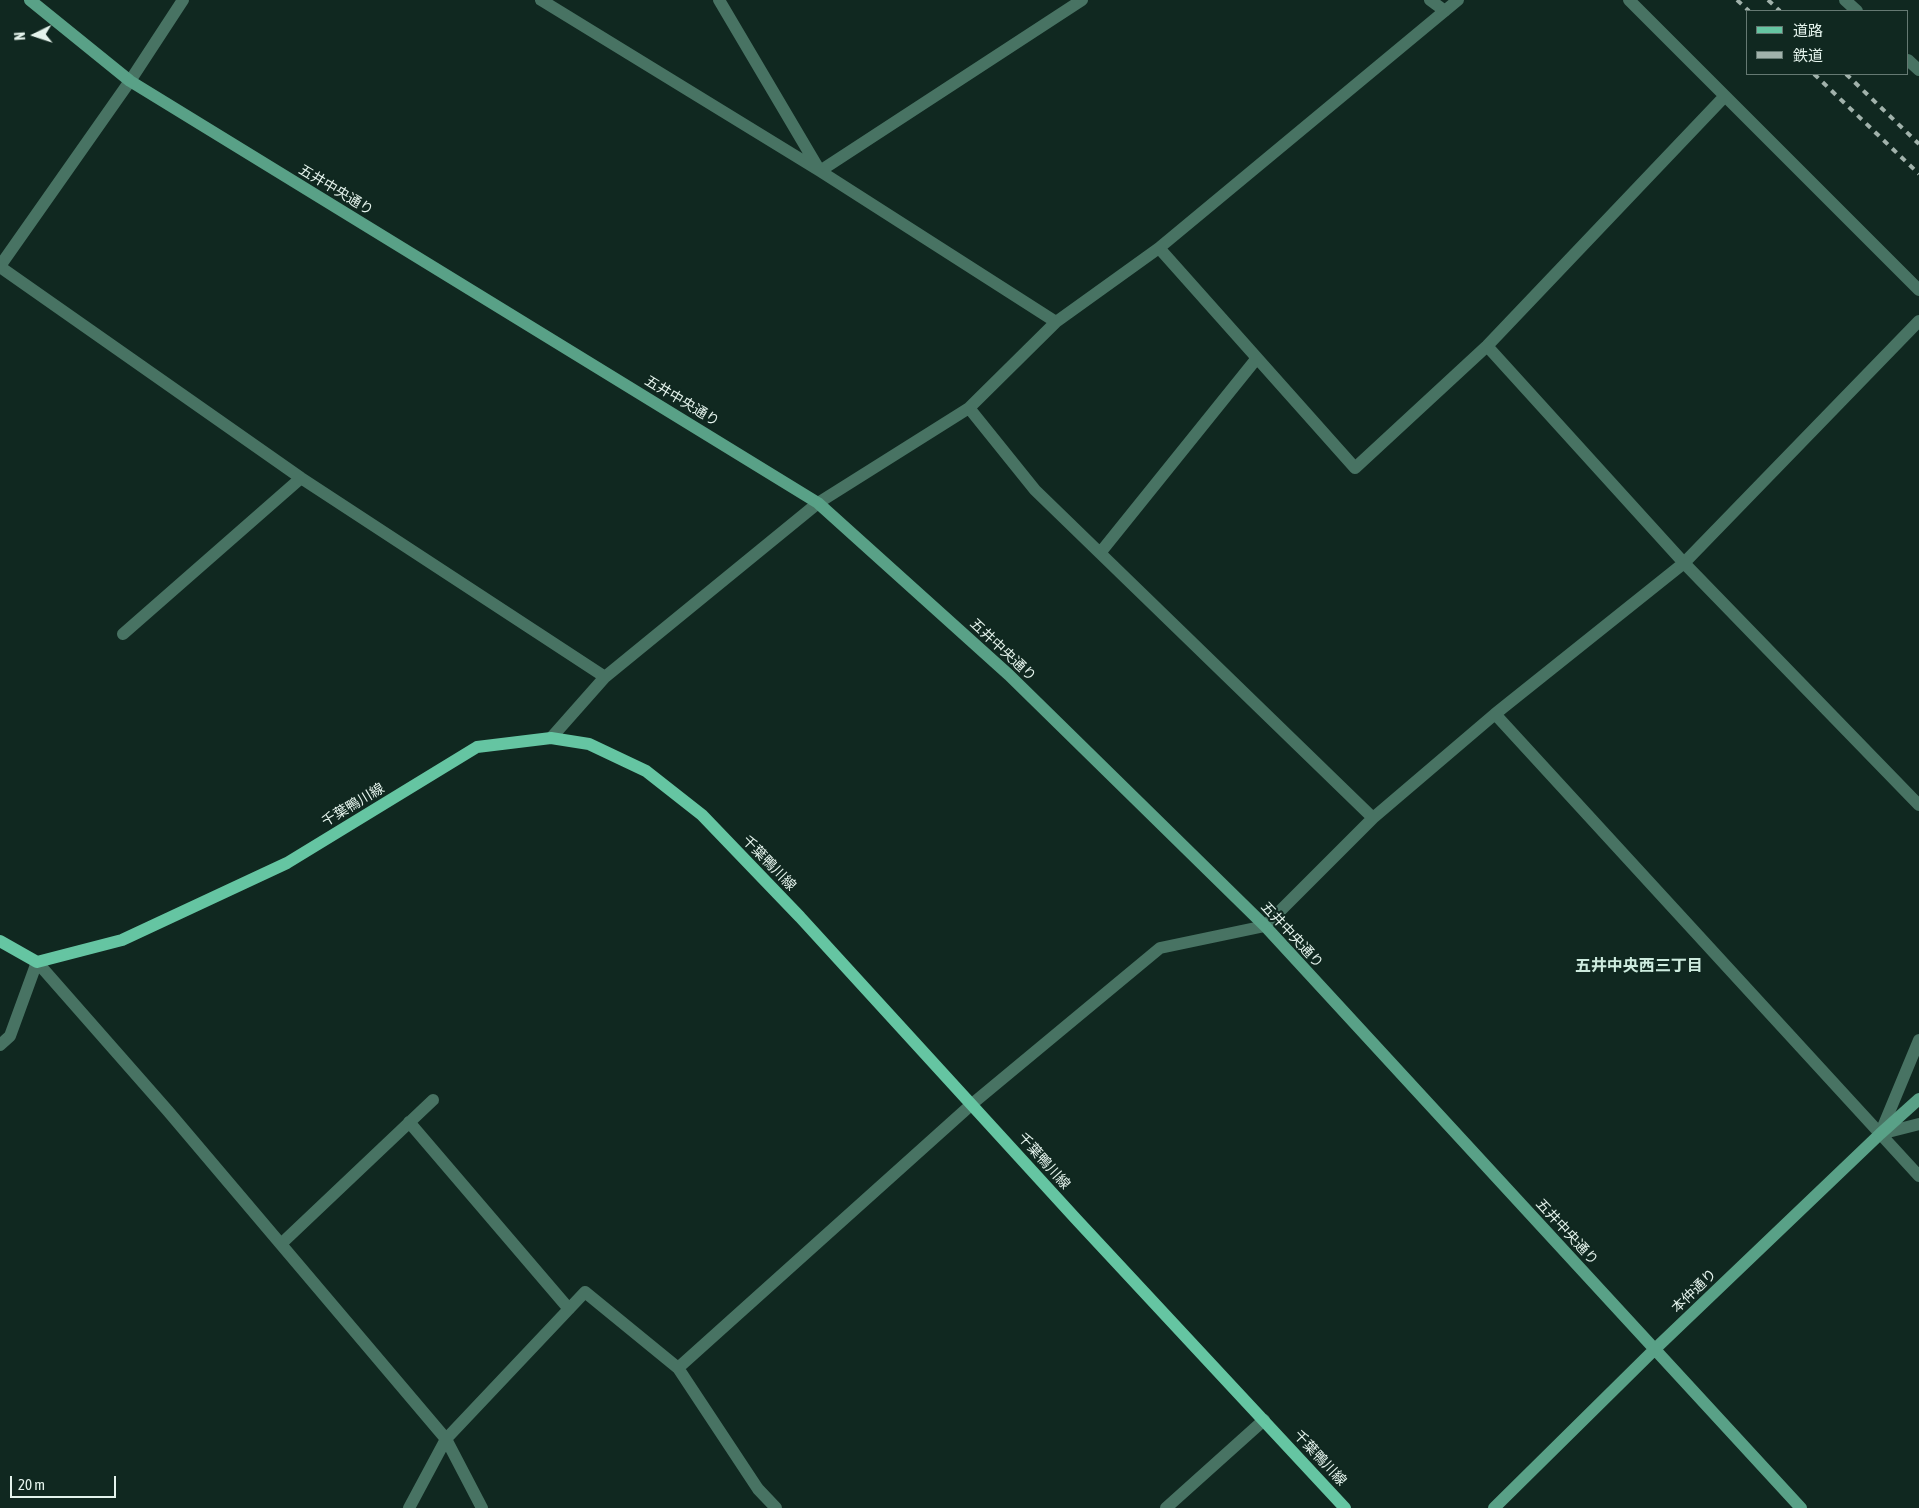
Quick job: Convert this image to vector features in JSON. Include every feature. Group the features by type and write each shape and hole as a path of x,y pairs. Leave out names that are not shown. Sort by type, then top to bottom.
{"main road":[{"name":"千葉鴨川線","path":"38,962 122,940 287,863 477,747 551,738 590,744 646,771 702,815 800,917 1076,1219 1346,1508"},
{"path":"0,941 38,962"}],"street":[{"name":"五井中央通り","path":"30,0 130,81 818,502 1009,675 1265,926 1801,1508"},
{"path":"183,0 130,81 0,266 301,478 606,677"},
{"path":"541,0 820,171 1056,322"},
{"path":"719,0 820,171"},
{"path":"820,171 1082,0"},
{"path":"1430,0 1445,11"},
{"path":"551,738 606,677 818,502 969,408 1056,322 1159,248 1458,0"},
{"path":"1629,0 1919,290"},
{"path":"1845,0 1856,10"},
{"path":"1909,61 1919,70"},
{"path":"1159,248 1355,468 1487,346 1725,96"},
{"path":"678,1368 972,1104 1160,948 1265,926 1373,818 1495,714 1684,563 1919,321"},
{"path":"1487,346 1684,563 1919,805"},
{"path":"1100,552 1257,358"},
{"path":"969,408 1035,490 1373,818"},
{"path":"123,634 301,478"},
{"path":"1495,714 1919,1176"},
{"path":"0,1045 10,1036 38,962 168,1111 446,1439 482,1508"},
{"path":"1880,1134 1919,1040"},
{"name":"本仲通り","path":"1494,1508 1655,1349 1919,1099"},
{"path":"281,1244 433,1100"},
{"path":"409,1122 568,1309"},
{"path":"1880,1134 1919,1124"},
{"path":"408,1508 446,1439 584,1292 678,1368 758,1488 776,1508"},
{"path":"1166,1508 1264,1420"}],"railway":[{"path":"1737,0 1748,10"},
{"path":"1768,0 1779,10"},
{"path":"1815,75 1919,174"},
{"path":"1847,75 1919,144"}],"district":[{"name":"五井中央西三丁目","path":"1639,966"}]}
